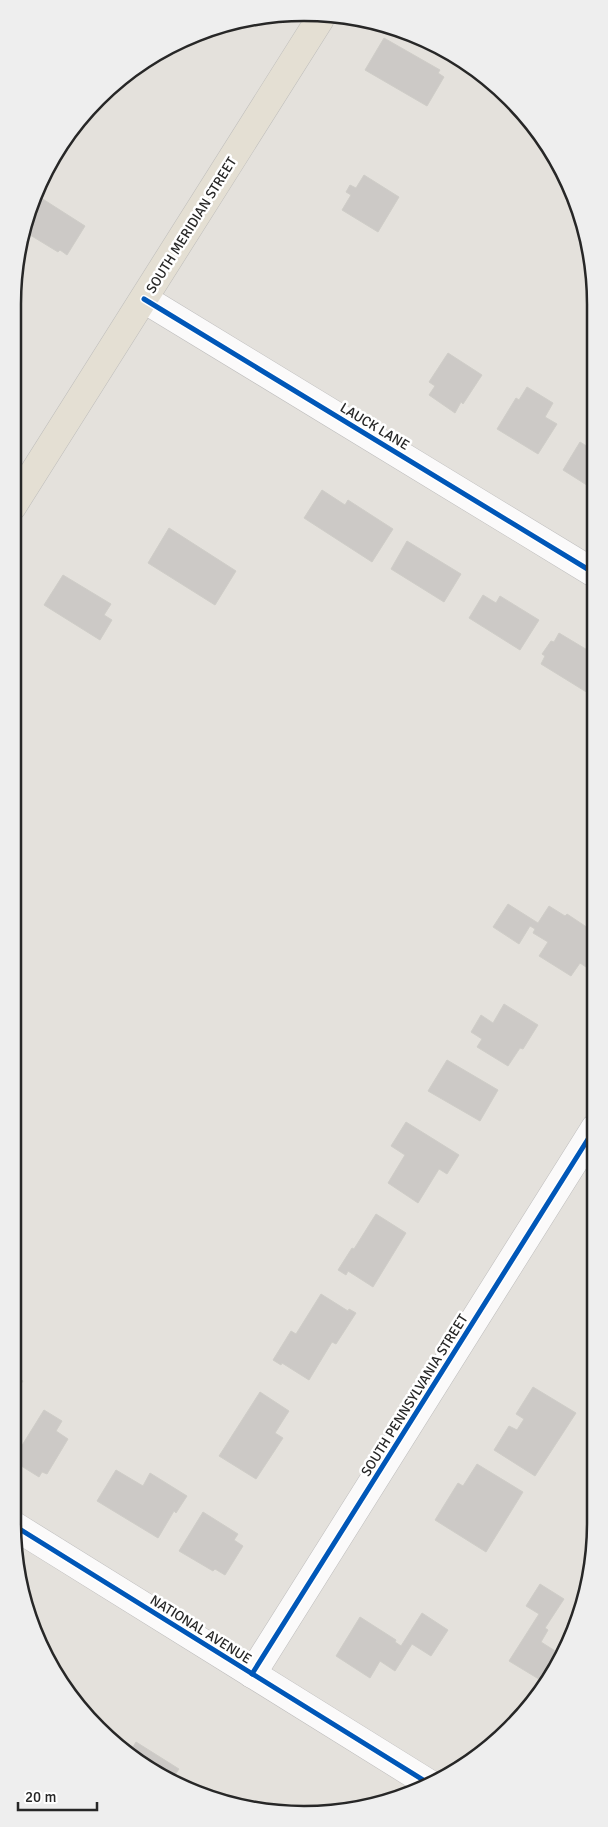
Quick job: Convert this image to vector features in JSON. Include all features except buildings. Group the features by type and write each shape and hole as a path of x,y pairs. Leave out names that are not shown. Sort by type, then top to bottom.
{"main road":[{"name":"SOUTH MERIDIAN STREET","path":"21,493 318,22"}],"street":[{"name":"LAUCK LANE","path":"144,298 587,569"},
{"name":"SOUTH PENNSYLVANIA STREET","path":"252,1674 587,1141"},
{"name":"NATIONAL AVENUE","path":"21,1530 423,1780"}],"cycle path":[{"path":"144,299 587,569"},
{"path":"252,1674 587,1141"},
{"path":"21,1530 423,1780"}]}
